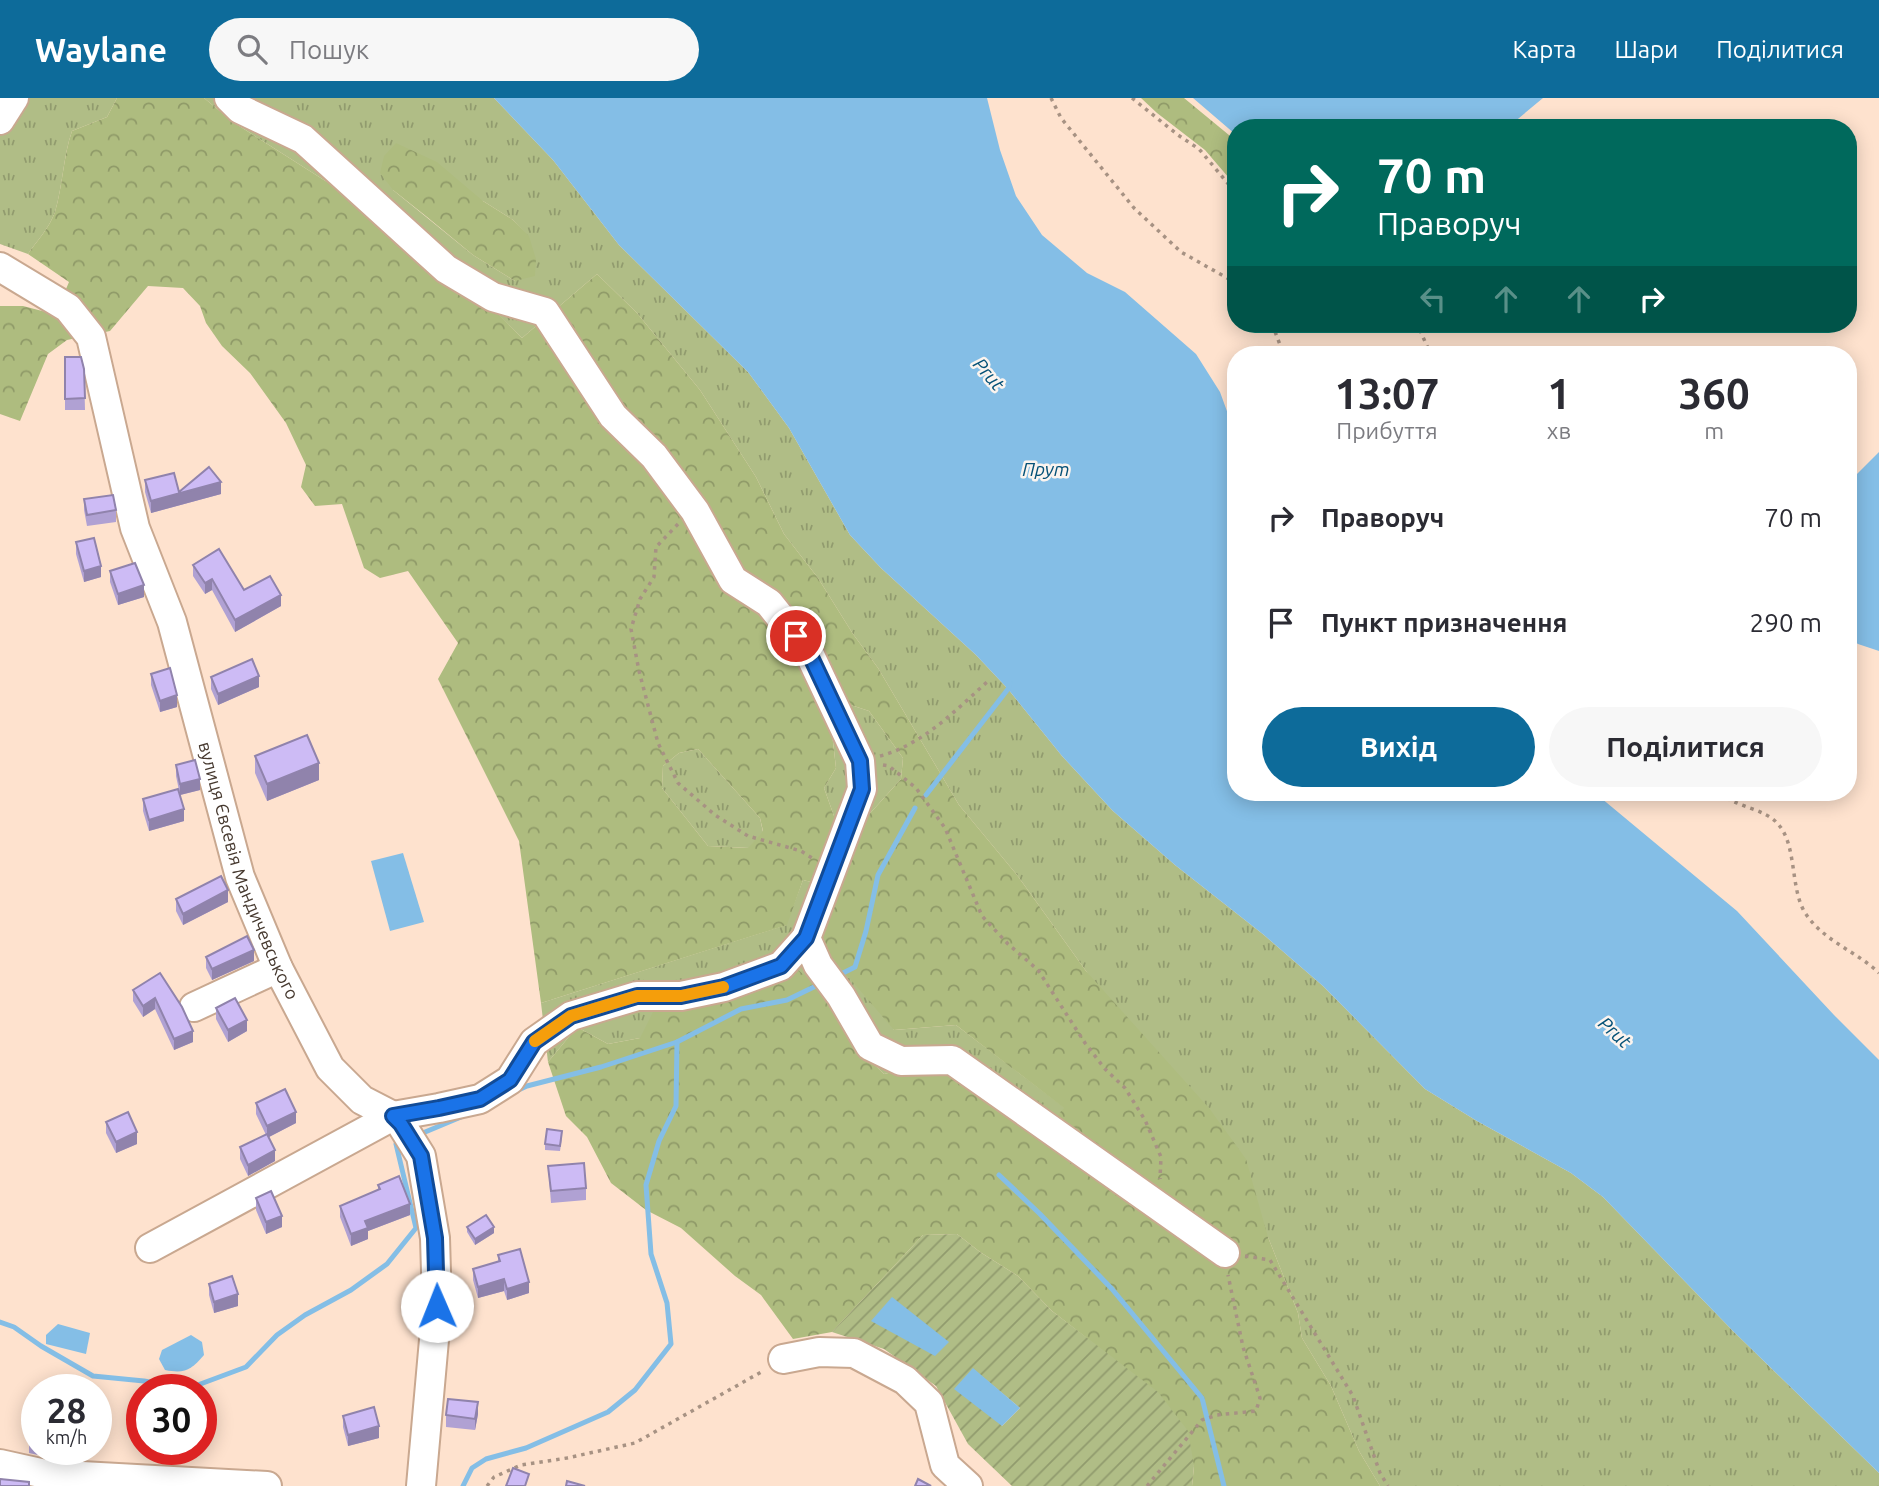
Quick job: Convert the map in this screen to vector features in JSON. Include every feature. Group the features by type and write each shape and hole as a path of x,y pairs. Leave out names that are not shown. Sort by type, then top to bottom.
{"street":[{"path":"0,120 14,98"},
{"path":"150,1248 397,1120 480,1099 510,1080 534,1042 571,1016 637,996 681,996 724,987 781,966 806,938 862,789 860,761 809,653 769,603 733,580 695,511 654,456 613,416 545,312 493,297 446,269 303,139 240,109 229,98"},
{"name":"вулиця Євсевія Мандичевського","path":"0,267 68,308 91,337 135,528 172,622 240,877 278,968 330,1068 362,1100 397,1120"},
{"path":"806,938 818,965 841,996 870,1046 901,1061 951,1060 1225,1253"},
{"path":"194,1007 278,968"},
{"path":"397,1120 421,1156 435,1238 437,1306 422,1486"},
{"path":"783,1359 819,1352 855,1353 905,1380 929,1403 945,1465 968,1486"},
{"path":"0,1464 44,1480 267,1486"}],"path":[{"path":"1051,98 1061,118 1134,208 1181,252 1227,279"},
{"path":"1132,98 1199,149 1227,182"},
{"path":"695,511 680,521 656,547 654,577 639,599 631,629 658,743 678,783 715,815 748,836 801,851 831,870"},
{"path":"860,761 910,744 934,728 987,682"},
{"path":"860,761 889,766 916,788 945,828 982,916 1008,944 1038,970 1085,1043 1105,1069 1125,1088 1145,1119 1161,1157 1156,1204"},
{"path":"1734,801 1776,821 1784,831 1803,908 1816,927 1833,942 1879,973"},
{"path":"1147,1486 1202,1420 1217,1415 1256,1410 1260,1398 1243,1347 1225,1253 1270,1260 1353,1396 1380,1473 1388,1486"},
{"path":"487,1486 494,1476 521,1465 635,1444 783,1359"}],"green space":[{"path":"0,98 117,98 107,117 72,131 53,218 28,254 0,244"},
{"path":"117,98 204,98 233,122 349,196 479,295 522,338 597,274 637,313 700,390 756,477 784,534 818,578 878,668 959,805 1017,875 1086,971 1209,1108 1246,1159 1268,1237 1298,1313 1302,1338 1331,1386 1359,1451 1380,1486 1192,1486 1194,1466 1088,1339 1052,1311 1018,1276 957,1234 923,1235 832,1332 793,1339 761,1295 735,1276 681,1228 646,1210 611,1183 587,1137 566,1116 548,1062 577,1027 608,1044 640,1038 660,998 793,966 812,981 858,1049 884,1074 940,1061 1041,1133 1064,1108 956,1025 894,1030 821,945 831,887 803,880 787,925 541,1003 519,841 438,679 458,643 408,571 380,578 364,568 342,504 315,506 301,487 306,465 286,423 250,373 222,346 206,323 200,306 183,288 148,286 110,331 67,340 48,354 20,421 0,414 0,306 23,306 46,312 57,310 69,282 28,254 53,218 72,131 107,117","holes":["845,703 869,711 903,758 901,779 865,819 834,816 824,788 836,768 830,716","698,749 760,818 763,831 748,848 708,846 662,788 663,766 679,753"]},
{"path":"204,98 494,98 553,160 619,245 748,372 789,428 850,535 881,568 976,655 1113,811 1323,986 1425,1089 1571,1173 1603,1197 1733,1331 1879,1473 1879,1486 1380,1486 1359,1451 1331,1386 1302,1338 1298,1313 1268,1237 1086,971 1017,875 959,805 878,668 818,578 784,534 756,477 700,390 637,313 597,274 522,338 479,296 349,196 233,122","holes":["393,190 483,201 513,220 529,237 515,281 473,255"]},
{"path":"1141,98 1184,98 1227,133 1227,176 1205,150"},
{"path":"396,143 437,162 483,201 513,220 529,236 536,259 535,276 515,281 473,255 393,190 380,173 384,156"},
{"path":"845,703 869,711 903,758 901,779 865,819 834,816 824,788 836,768 830,715"},
{"path":"698,749 760,818 763,832 749,848 708,846 662,788 663,766 679,753"},
{"path":"803,880 832,887 894,1030 956,1025 1065,1108 1041,1133 940,1061 884,1074 858,1049 640,1038 608,1044 577,1027 548,1062 541,1003 786,925"},
{"path":"957,1234 1018,1276 1052,1311 1158,1392 1188,1431 1194,1466 1192,1486 1012,1486 968,1444 936,1386 884,1349 832,1332 923,1235","holes":["973,1369 1020,1408 1002,1426"]}],"water":[{"name":"Прут","path":"494,98 987,98 1000,150 1016,196 1042,235 1087,273 1125,292 1196,354 1220,392 1227,411 1227,801 1605,801 1737,911 1879,1060 1879,1473 1733,1331 1603,1197 1571,1173 1425,1089 1323,986 1113,811 976,655 881,568 850,535 789,428 748,372 619,245 553,160"},
{"path":"1193,98 1543,98 1518,119 1227,119 1227,127"},
{"path":"1879,452 1879,651 1857,643 1857,474"},
{"path":"403,853 424,922 390,931 371,861"},
{"path":"892,1297 949,1342 935,1356 871,1321"},
{"path":"58,1324 90,1333 86,1354 46,1344 46,1335"},
{"path":"191,1335 202,1342 204,1355 187,1370 165,1370 159,1359 162,1350"},
{"path":"973,1368 1020,1408 1002,1426 954,1389"}],"building":[{"path":"65,357 81,357 85,398 65,399"},
{"path":"209,467 221,482 151,501 145,480 174,473 179,492"},
{"path":"113,495 116,510 87,515 84,499"},
{"path":"94,538 101,566 84,571 76,542"},
{"path":"219,549 244,590 270,576 281,595 235,620 212,579 205,583 193,565"},
{"path":"135,563 144,585 118,594 110,571"},
{"path":"252,659 259,676 218,694 211,677"},
{"path":"170,668 177,695 160,701 151,674"},
{"path":"307,735 319,763 267,784 255,756"},
{"path":"195,760 200,779 180,784 176,765"},
{"path":"178,789 184,809 149,820 143,799"},
{"path":"221,876 228,890 183,914 176,899"},
{"path":"247,936 254,950 212,969 206,957"},
{"path":"160,973 182,1007 193,1031 174,1039 155,998 143,1006 133,990"},
{"path":"235,998 247,1020 228,1030 216,1008"},
{"path":"285,1089 296,1112 267,1126 256,1103"},
{"path":"128,1112 137,1132 116,1142 106,1122"},
{"path":"547,1129 562,1131 560,1146 545,1144"},
{"path":"267,1134 275,1150 248,1165 240,1147"},
{"path":"584,1163 586,1188 551,1191 548,1166"},
{"path":"399,1176 410,1204 365,1221 368,1228 351,1234 340,1206 380,1189 378,1185"},
{"path":"271,1191 282,1216 266,1222 256,1198"},
{"path":"486,1215 494,1227 475,1239 467,1227"},
{"path":"520,1249 529,1282 507,1289 504,1279 478,1287 473,1269 500,1261 498,1255"},
{"path":"232,1276 238,1294 214,1302 209,1284"},
{"path":"448,1399 478,1402 475,1419 446,1415"},
{"path":"374,1407 379,1426 348,1435 343,1416"},
{"path":"513,1468 529,1474 525,1486 506,1486"},
{"path":"0,1479 29,1482 29,1486 0,1486"},
{"path":"918,1479 931,1486 915,1486"},
{"path":"567,1481 585,1486 566,1486"}],"waterway":[{"path":"926,795 1010,683"},
{"path":"835,977 855,967 878,875 915,808"},
{"path":"514,1092 677,1042 741,1009 787,1000 820,984"},
{"path":"463,1486 472,1468 486,1459 526,1448 608,1412 635,1390 671,1344 667,1303 651,1254 646,1185 659,1141 676,1106 677,1042"},
{"path":"418,1135 461,1117"},
{"path":"0,1322 14,1327 93,1376 187,1389 246,1367 277,1335 305,1315 351,1290 387,1264 416,1228 396,1144 403,1141"},
{"path":"999,1175 1112,1289 1202,1398 1224,1486"}],"slow traffic":[{"path":"535,1041 571,1016 637,996 681,996 723,987"}],"route":[{"path":"437,1306 435,1238 421,1156 393,1116 480,1099 510,1080 534,1042 571,1016 637,996 681,996 724,987 781,966 806,938 862,789 860,761 809,653 796,636"}],"water label":[{"name":"Prut","path":"989,374"},
{"name":"Prut","path":"1615,1032"}]}
